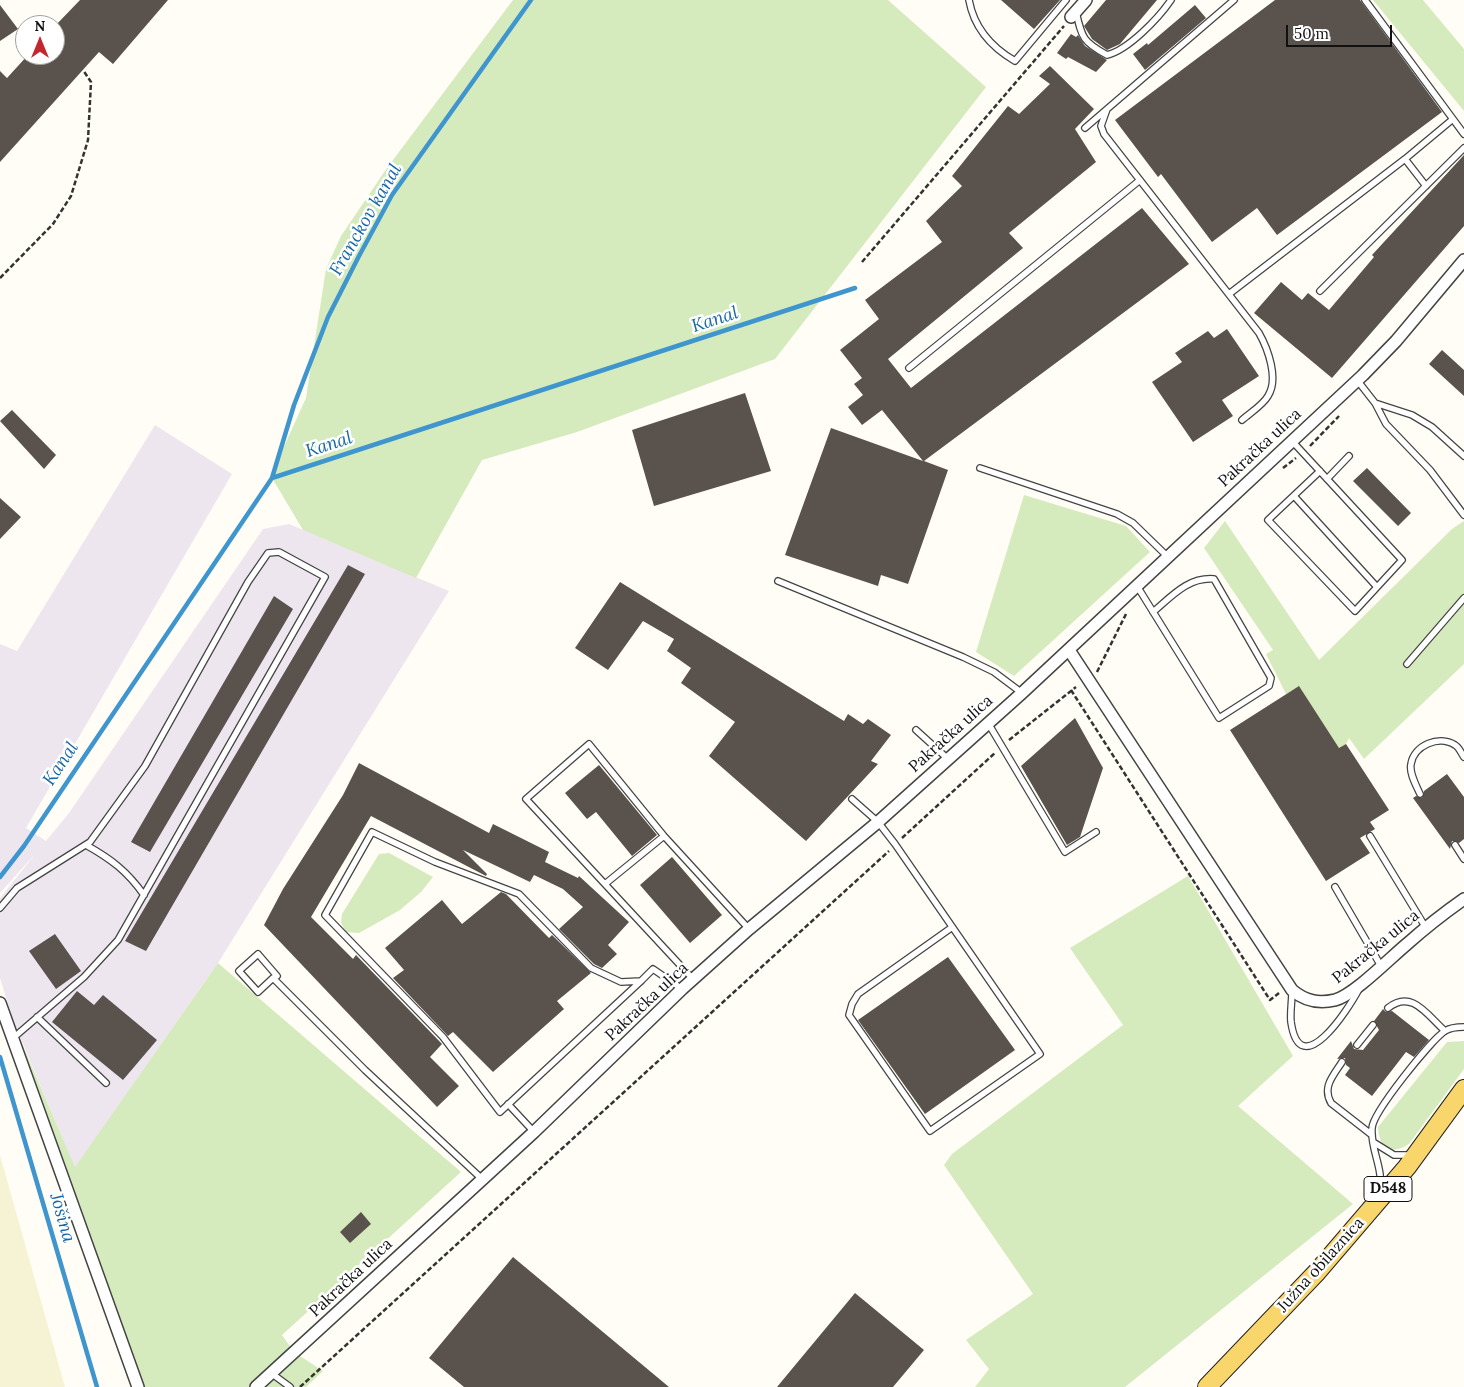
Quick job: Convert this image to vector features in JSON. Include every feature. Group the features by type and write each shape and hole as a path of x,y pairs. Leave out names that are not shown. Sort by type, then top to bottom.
{"main road":[{"name":"Južna obilaznica","path":"1206,1387 1317,1272 1416,1155 1464,1090"}],"street":[{"path":"1074,15 1086,0"},
{"name":"Pakračka ulica","path":"256,1387 534,1132 693,979 749,929 878,822 1022,693 1358,380 1396,341 1463,263"},
{"name":"Pakračka ulica","path":"1068,650 1288,991 1304,999 1318,1002 1336,1000 1362,983 1426,928 1464,899"},
{"path":"0,1003 4,1029 12,1039 138,1387"}],"lane":[{"path":"969,0 972,17 982,32 992,44 1015,61 1066,0"},
{"path":"1074,15 1089,45 1107,55 1117,52 1125,46 1161,14 1171,0"},
{"path":"1085,128 1234,0"},
{"path":"1365,0 1464,134"},
{"path":"1107,109 1101,126 1104,134 1259,333 1269,352 1272,373 1269,396 1242,420"},
{"path":"1229,294 1405,159 1453,119"},
{"path":"1320,291 1464,148"},
{"path":"1405,159 1426,186"},
{"path":"909,368 1140,180"},
{"path":"1358,380 1376,403 1386,424 1430,470 1464,515"},
{"path":"1376,403 1412,415 1432,426 1464,456"},
{"path":"1292,441 1320,471 1402,560 1354,611 1268,520 1320,471"},
{"path":"1327,479 1349,456"},
{"path":"980,468 1117,514 1134,523 1167,556"},
{"path":"1294,496 1377,587"},
{"path":"0,908 17,888 86,845 145,766 248,582 268,553 279,552 325,577 118,940 84,977 12,1039"},
{"path":"1137,584 1153,612 1219,718 1269,686 1271,678 1214,579 1202,578 1190,581 1153,612"},
{"path":"778,581 963,657 994,672 1022,693"},
{"path":"1407,664 1464,598"},
{"path":"988,723 1065,852 1096,832"},
{"path":"916,730 948,759"},
{"path":"1420,794 1412,777 1410,764 1417,751 1429,742 1445,740 1456,745 1464,757"},
{"path":"693,979 526,798 589,744 664,836 749,929"},
{"path":"852,800 878,822 1040,1054 930,1131 849,1015 852,1004 858,994 952,928"},
{"path":"641,981 621,982 591,968 519,894 435,862 372,832 325,914 443,1037 500,1112 653,970 682,989"},
{"path":"605,884 664,836"},
{"path":"1370,836 1426,928"},
{"path":"86,845 106,856 129,875 144,896"},
{"path":"1455,846 1464,859"},
{"path":"1336,887 1381,966"},
{"path":"258,954 276,976 273,978 258,992 239,971 258,954"},
{"path":"273,978 365,1070 482,1179"},
{"path":"1288,991 1294,1032 1299,1043 1309,1047 1315,1046 1327,1034 1350,1006 1362,983"},
{"path":"1388,1008 1403,1000 1412,1001 1445,1031"},
{"path":"38,1017 106,1083"},
{"path":"1357,1045 1373,1025"},
{"path":"1375,1204 1380,1188 1380,1174 1373,1142 1372,1126 1380,1109 1434,1040 1445,1031 1464,1027"},
{"path":"1342,1062 1326,1089 1328,1097 1331,1103 1372,1135"},
{"path":"508,1104 534,1132"},
{"path":"1373,1142 1394,1155 1416,1155"},
{"path":"271,1373 290,1387"}],"path":[{"path":"862,262 1074,15"},
{"path":"0,278 53,224 71,196 88,140 91,82 83,70"},
{"path":"899,840 1002,747 1076,687"},
{"path":"1071,690 1270,1000 1288,991"},
{"path":"300,1387 889,850"}],"shaded area":[{"path":"155,425 232,474 26,828 46,841 69,813 263,529 289,524 449,591 218,963 75,1168 13,1020 0,978 0,898 36,853 0,893 0,644 17,651"},
{"path":"0,1155 65,1387 0,1387"}],"green space":[{"path":"513,0 888,0 986,87 775,359 577,432 482,460 416,578 303,530 272,478 277,462 306,398 326,269 341,236 387,168"},
{"path":"1373,0 1423,0 1464,49 1464,111"},
{"path":"1024,495 1126,526 1150,552 1014,676 976,652"},
{"path":"1225,521 1319,660 1452,529 1464,521 1464,664 1364,759 1349,738 1346,744 1339,748 1299,687 1286,694 1266,654 1273,650 1204,548"},
{"path":"389,853 433,877 421,892 400,910 359,933 346,932 341,923 342,914 379,854"},
{"path":"1188,876 1293,1056 1238,1106 1353,1204 1125,1387 975,1387 989,1369 966,1340 1033,1294 944,1165 952,1154 1123,1025 1070,948"},
{"path":"218,963 461,1172 282,1335 294,1352 323,1371 306,1387 138,1387 12,1039 18,1034 75,1167"},
{"path":"1464,1041 1464,1069 1409,1144 1402,1148 1387,1148 1383,1145 1378,1127 1447,1042"}],"building":[{"path":"80,0 168,0 113,64 99,52 0,162 0,71 7,78 19,65 65,65 65,16"},
{"path":"1001,0 1060,0 1034,29"},
{"path":"1106,0 1157,0 1120,44 1107,50 1092,39 1084,26"},
{"path":"1275,0 1360,0 1442,112 1277,235 1257,208 1212,242 1161,174 1158,177 1115,120"},
{"path":"0,5 15,25 15,31 0,41"},
{"path":"1195,5 1206,18 1145,70 1133,54 1147,43 1148,45"},
{"path":"1071,34 1076,37 1078,35 1085,46 1107,60 1096,72 1057,53"},
{"path":"1050,66 1094,109 1075,129 1096,162 1009,233 1023,248 888,359 911,388 1142,208 1189,264 924,461 948,470 908,584 881,575 878,586 785,555 831,428 923,461 882,410 862,425 848,407 863,395 854,384 862,378 840,350 879,319 865,300 942,242 926,221 962,186 952,176 1008,106 1019,114 1050,84 1039,76"},
{"path":"1464,155 1464,226 1332,378 1254,313 1281,282 1302,300 1308,293 1329,310 1374,257 1372,255"},
{"path":"1227,329 1259,376 1222,400 1233,416 1193,442 1152,382 1182,362 1175,353 1208,331 1214,338"},
{"path":"1442,350 1464,370 1464,396 1429,364"},
{"path":"745,393 771,471 654,506 632,430"},
{"path":"12,410 56,455 44,469 0,421"},
{"path":"1367,468 1411,513 1398,526 1353,481"},
{"path":"0,498 21,517 0,539"},
{"path":"348,565 365,574 146,951 125,941"},
{"path":"620,582 844,721 848,714 863,724 868,719 891,735 871,761 878,764 806,841 709,756 735,722 681,683 691,668 667,651 674,639 643,621 608,670 575,648"},
{"path":"274,596 293,609 150,852 131,842"},
{"path":"1299,686 1339,748 1346,744 1389,810 1370,822 1375,829 1360,838 1370,853 1326,881 1230,730"},
{"path":"1075,718 1103,768 1080,837 1067,845 1021,766"},
{"path":"359,763 489,833 493,824 549,852 545,862 578,878 579,876 629,922 608,945 617,954 602,968 594,964 559,929 583,907 563,889 534,875 530,882 463,850 487,874 486,876 371,816 311,917 353,959 356,955 442,1044 430,1057 459,1086 437,1107 264,925 283,889 343,795"},
{"path":"599,765 657,835 632,856 596,812 587,819 565,793"},
{"path":"1447,774 1464,797 1464,839 1459,843 1452,841 1450,849 1413,798 1416,796 1422,798 1424,791"},
{"path":"672,857 722,915 690,943 640,885"},
{"path":"501,892 506,894 549,938 552,935 591,973 557,1001 564,1009 493,1072 453,1032 448,1036 393,978 404,970 385,948 442,900 462,924"},
{"path":"55,934 81,971 56,989 29,951"},
{"path":"948,957 1015,1050 925,1114 858,1020"},
{"path":"77,991 94,1005 103,995 157,1040 123,1080 52,1022"},
{"path":"1383,1009 1386,1012 1392,1011 1429,1040 1414,1057 1406,1052 1372,1096 1345,1075 1350,1068 1346,1065 1345,1058 1337,1059 1351,1041 1354,1049 1363,1050 1379,1030 1374,1021"},
{"path":"361,1212 371,1224 350,1243 340,1232"},
{"path":"513,1257 669,1387 464,1387 429,1358"},
{"path":"855,1293 924,1350 893,1387 777,1387"}],"waterway":[{"name":"Franckov kanal","path":"272,478 294,405 328,317 392,195 531,0"},
{"name":"Kanal","path":"0,877 24,846 272,478 855,288"},
{"name":"Jošina","path":"0,1057 97,1387"}]}
